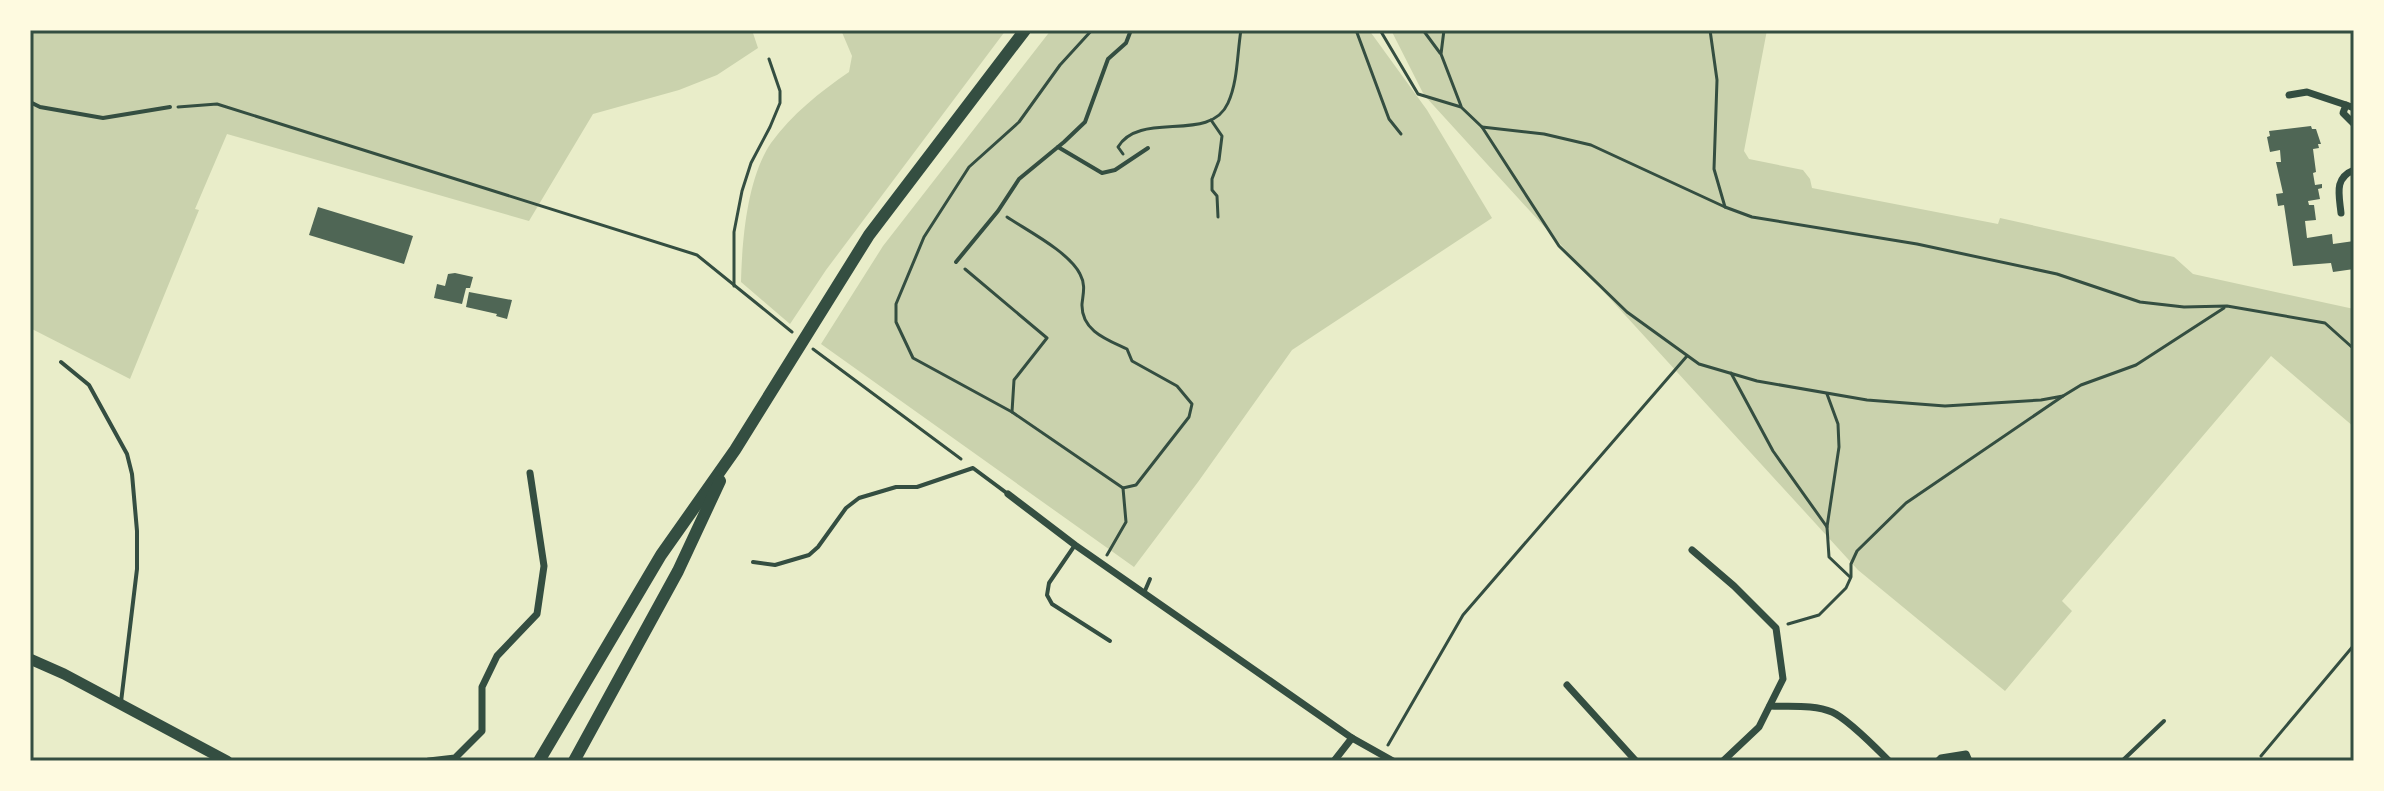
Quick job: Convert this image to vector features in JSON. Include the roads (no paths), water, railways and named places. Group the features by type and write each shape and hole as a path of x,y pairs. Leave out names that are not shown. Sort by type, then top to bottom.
{"highway":[{"path":"539,761 661,555 735,450 869,235 1025,30"},
{"path":"574,761 678,571 735,450"}],"main road":[{"path":"30,659 227,761"}],"street":[{"path":"2289,95 2307,92 2350,106 2343,113 2354,124"},
{"path":"2341,213 2338,187 2346,173 2354,170"},
{"path":"429,761 455,758 482,731 482,687 497,656 537,614 544,566 530,473"},
{"path":"1008,494 1075,545 1352,738 1393,761"},
{"path":"1692,550 1776,628 1783,679 1759,727 1723,761"},
{"path":"1567,685 1636,761"},
{"path":"1770,706 1833,712 1889,761"},
{"path":"1334,761 1352,738"},
{"path":"1938,761 1966,754 1969,761"}],"lane":[{"path":"956,262 998,211 1019,179 1085,122 1108,59 1126,43 1131,30"},
{"path":"30,102 40,107 103,118 170,107"},
{"path":"1058,147 1102,173 1115,170 1148,148"},
{"path":"61,362 89,385 127,454 132,474 137,569 121,704"},
{"path":"753,562 775,565 809,555 846,508 859,498 896,487 917,487 973,468 1008,494"},
{"path":"1075,545 1049,583 1047,595 1052,604 1110,641"},
{"path":"1144,593 1150,579"},
{"path":"2122,761 2164,721"}]}
